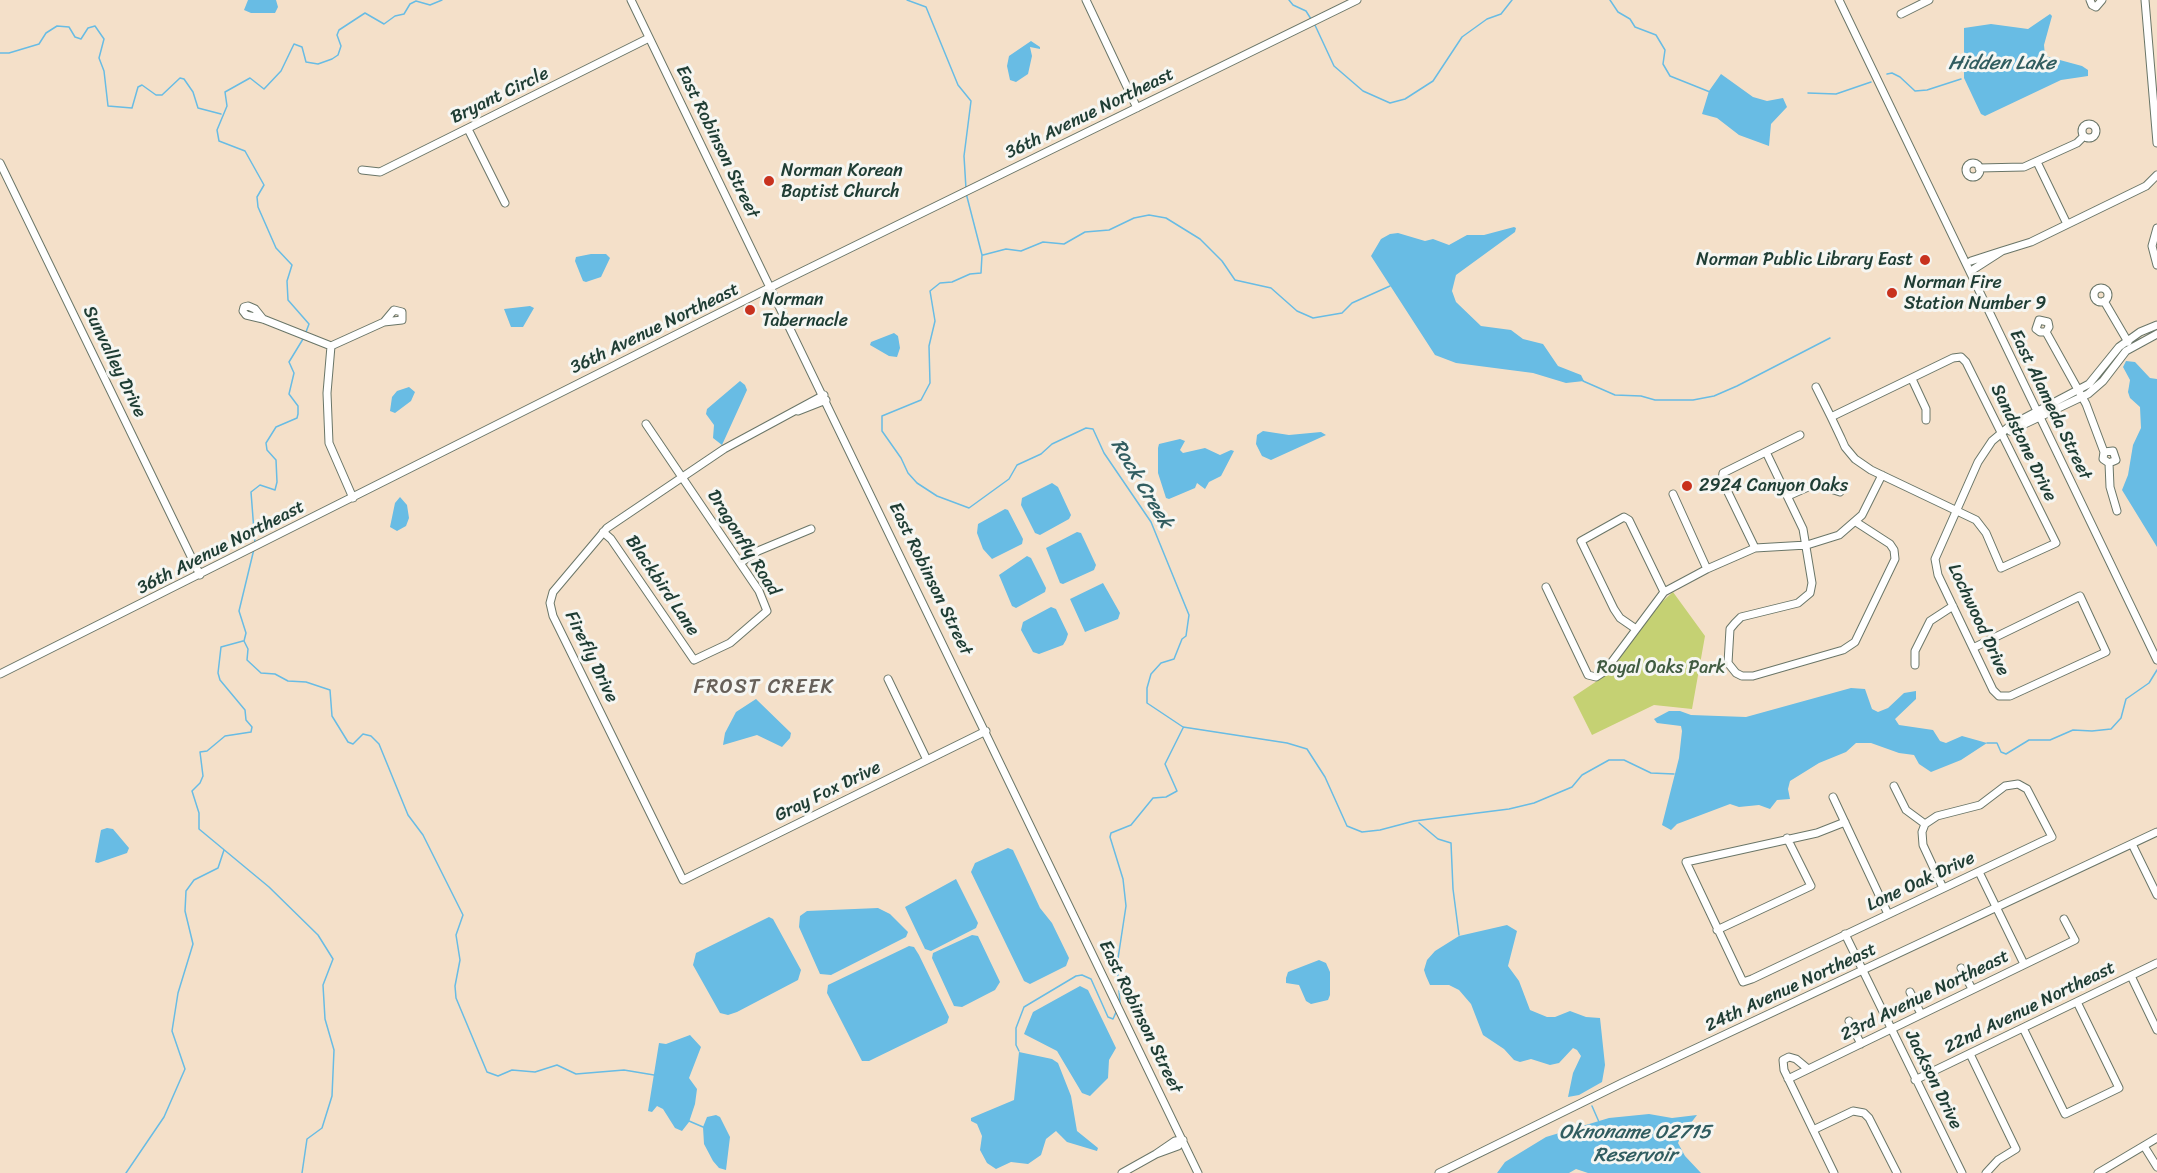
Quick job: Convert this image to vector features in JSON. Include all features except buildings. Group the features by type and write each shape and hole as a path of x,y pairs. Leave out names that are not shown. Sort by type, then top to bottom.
{"street":[{"name":"East Robinson Street","path":"631,0 1198,1173"},
{"path":"1086,0 1137,108"},
{"name":"36th Avenue Northeast","path":"0,674 771,287 1358,0"},
{"name":"East Alameda Street","path":"1839,0 2037,415 2154,645 2157,660"},
{"path":"1901,14 1929,0"},
{"path":"2090,0 2096,7 2102,0"},
{"path":"2145,0 2154,64 2157,143"},
{"name":"Bryant Circle","path":"362,171 380,172 649,38"},
{"path":"468,129 505,203"},
{"path":"1979,168 2011,169 2037,162 2077,143 2084,136"},
{"path":"2037,162 2067,224"},
{"name":"Sunvalley Drive","path":"0,163 200,575"},
{"path":"1971,261 2031,242 2146,186 2157,175"},
{"path":"2157,228 2152,246 2157,265"},
{"path":"1974,269 2002,251"},
{"path":"2104,301 2129,343"},
{"path":"263,319 331,346 384,322"},
{"path":"2129,343 2157,326"},
{"path":"2046,332 2081,394 2104,452 2103,459 2109,464 2110,488 2117,511"},
{"path":"2129,343 2157,334"},
{"name":"Lochwood Drive","path":"1973,648 2080,596 2106,652 2001,698 1995,693 1973,648 1935,563 1941,541 1983,452 2002,433 2098,386 2129,343"},
{"path":"331,346 327,393 329,443 353,498"},
{"name":"Sandstone Drive","path":"1831,417 1962,353 2056,543 2001,568 1983,528 1976,520 1956,510"},
{"path":"1912,379 1926,409 1926,420"},
{"path":"1816,387 1852,456 1882,475 1956,510"},
{"name":"Firefly Drive","path":"683,880 551,610 550,597 603,532 730,445 798,411 805,411 825,398"},
{"name":"Dragonfly Road","path":"646,424 763,597 767,611 730,643 694,660"},
{"path":"1755,548 1722,480 1723,473 1800,435"},
{"path":"2104,452 2111,450 2116,455 2116,460 2109,464"},
{"path":"1766,452 1803,529 1812,583 1810,593 1798,603 1741,617 1735,623 1730,629 1728,663 1736,674 1753,676 1843,650 1855,642 1894,559 1894,550 1890,544 1856,522"},
{"path":"1545,587 1588,675 1592,677 1605,671 1664,592 1707,568 1755,548 1807,545 1839,535 1856,522 1882,475"},
{"path":"1788,496 1815,484 1840,492"},
{"path":"1673,494 1707,568"},
{"path":"1636,629 1620,618 1614,609 1581,541 1623,517 1629,520 1664,592"},
{"path":"740,563 758,551 811,529"},
{"name":"Blackbird Lane","path":"603,532 612,539 694,660"},
{"path":"1915,665 1915,651 1930,621 1953,606"},
{"path":"2154,645 2157,639"},
{"path":"888,679 927,760"},
{"name":"Gray Fox Drive","path":"683,880 986,731"},
{"name":"Lone Oak Drive","path":"1717,930 1743,982 2052,837 2031,794 2018,784 2005,786 1980,805 1936,816 1925,824"},
{"path":"1894,786 1906,810 1925,824 1922,832 1923,844 1944,888"},
{"path":"1833,797 1888,914"},
{"path":"1787,838 1810,886 1717,930 1686,862 1787,838 1817,833 1845,822"},
{"name":"24th Avenue Northeast","path":"1438,1173 1665,1063 2157,832"},
{"path":"2132,844 2157,895"},
{"path":"1979,872 2024,964"},
{"name":"23rd Avenue Northeast","path":"1788,1080 2075,940 2064,919"},
{"name":"Jackson Drive","path":"1845,934 1962,1173"},
{"name":"22nd Avenue Northeast","path":"1915,1080 2157,963"},
{"path":"1961,968 1972,990"},
{"path":"2131,976 2157,1030"},
{"path":"1910,992 1921,1014"},
{"path":"2023,1028 2065,1114 2119,1088 2077,1002"},
{"path":"1850,1021 1861,1044"},
{"path":"1970,1054 2016,1149 1998,1160 1986,1173"},
{"path":"1808,1069 1796,1059 1784,1059 1782,1065 1834,1173"},
{"path":"1813,1130 1853,1111 1861,1112 1869,1118 1897,1173"},
{"path":"2098,1173 2157,1138"},
{"path":"1122,1173 1175,1141 1183,1140"},
{"path":"2144,1146 2157,1167"}],"green space":[{"name":"Royal Oaks Park","path":"1673,592 1705,636 1692,709 1654,705 1592,735 1573,697 1609,673 1655,608"}],"water":[{"path":"248,0 276,0 278,7 275,13 251,13 244,10"},
{"name":"Hidden Lake","path":"2050,14 2052,16 2044,45 2045,56 2082,66 2088,70 2088,76 2061,80 1985,116 1981,114 1964,78 1964,28 1991,24 2028,29"},
{"path":"1031,41 1040,49 1030,47 1032,56 1028,74 1016,82 1010,80 1007,66 1009,56"},
{"path":"1721,74 1753,97 1767,101 1783,98 1787,107 1771,124 1769,146 1739,135 1717,118 1702,114 1709,91"},
{"path":"1514,227 1515,232 1456,275 1452,291 1456,302 1481,326 1511,330 1523,339 1543,344 1558,366 1581,375 1584,381 1566,383 1533,373 1456,363 1435,355 1371,256 1381,239 1390,234 1398,233 1425,241 1433,239 1449,245 1467,235 1484,235"},
{"path":"606,254 610,258 601,277 586,282 583,281 575,261 576,257"},
{"path":"530,306 534,308 523,327 511,327 504,309"},
{"path":"894,333 898,336 900,348 897,357 889,356 870,345 871,342"},
{"path":"2126,361 2135,362 2150,378 2157,379 2157,547 2122,490 2128,475 2133,445 2141,428 2140,407 2130,398 2128,392 2130,380 2123,367"},
{"path":"740,381 747,390 722,445 713,438 714,425 706,414 707,409"},
{"path":"409,387 415,392 411,401 395,413 390,411 392,397 397,391"},
{"path":"1263,431 1289,435 1321,432 1326,435 1271,460 1262,456 1256,444 1257,435"},
{"path":"1180,439 1185,441 1180,450 1183,453 1205,448 1220,455 1234,451 1221,476 1209,482 1205,489 1197,483 1195,488 1169,499 1166,498 1158,473 1158,448 1159,444"},
{"path":"1052,483 1058,487 1071,515 1069,519 1040,535 1035,533 1021,505 1022,498"},
{"path":"400,497 407,505 409,518 406,526 397,531 390,527 395,503"},
{"path":"1005,509 1008,510 1023,539 1022,544 992,559 983,549 977,533 978,524"},
{"path":"1077,532 1081,533 1096,565 1094,570 1063,584 1060,583 1046,548"},
{"path":"1027,556 1031,558 1046,588 1045,592 1016,608 1012,606 999,575"},
{"path":"1103,583 1120,613 1118,619 1085,632 1070,599"},
{"path":"1051,607 1056,609 1068,634 1063,645 1039,654 1033,652 1021,630 1023,622"},
{"path":"1851,688 1865,689 1872,709 1878,712 1888,708 1904,693 1916,691 1916,699 1895,719 1899,725 1933,730 1940,741 1946,743 1962,736 1987,743 1961,760 1931,772 1919,764 1914,755 1899,753 1871,743 1856,743 1846,752 1819,763 1790,781 1788,789 1790,799 1777,800 1770,809 1759,805 1739,807 1730,804 1677,824 1671,830 1662,825 1679,758 1682,731 1681,726 1657,723 1654,719 1669,711 1680,711 1691,715 1746,717"},
{"path":"756,699 791,733 790,738 782,747 757,735 723,745 725,733 736,712"},
{"path":"113,829 129,848 127,853 98,863 95,862 101,830"},
{"path":"1008,848 1013,850 1040,908 1052,923 1069,958 1066,966 1030,984 1024,981 971,872 975,863"},
{"path":"956,879 978,923 976,928 931,951 925,949 905,907"},
{"path":"878,908 890,914 908,932 906,937 831,975 820,974 799,927 800,916 807,911"},
{"path":"769,917 773,919 801,970 798,980 737,1012 728,1015 720,1013 693,965 696,953"},
{"path":"1507,925 1517,931 1508,966 1519,981 1530,1010 1547,1017 1555,1017 1570,1011 1586,1017 1600,1018 1605,1065 1602,1082 1579,1095 1568,1097 1573,1073 1581,1056 1577,1050 1573,1048 1559,1063 1550,1065 1531,1059 1520,1062 1514,1060 1504,1049 1483,1035 1471,1004 1459,990 1449,985 1430,985 1426,976 1424,970 1427,960 1435,951 1459,936"},
{"path":"972,935 978,936 1000,982 995,990 962,1007 954,1006 932,958 933,953"},
{"path":"909,946 914,947 919,955 949,1017 947,1023 869,1061 862,1061 827,993 828,985"},
{"path":"1319,960 1326,963 1330,972 1330,995 1328,1000 1311,1004 1306,1001 1299,985 1286,983 1286,978 1288,972"},
{"path":"1080,986 1088,990 1116,1048 1109,1060 1108,1078 1090,1096 1082,1093 1057,1051 1024,1034 1033,1012"},
{"path":"690,1035 701,1047 689,1078 697,1089 695,1104 689,1122 682,1131 675,1128 663,1109 657,1106 652,1112 648,1111 659,1043 666,1044"},
{"path":"1019,1052 1052,1059 1058,1063 1071,1096 1077,1131 1098,1148 1097,1151 1067,1142 1056,1131 1046,1139 1041,1155 1028,1164 1011,1162 996,1169 987,1163 980,1150 982,1136 977,1124 971,1121 971,1118 1014,1100"},
{"name":"Oknoname 02715 Reservoir","path":"1649,1114 1672,1118 1697,1115 1678,1143 1685,1156 1701,1173 1588,1173 1576,1169 1569,1173 1497,1173 1505,1162 1546,1137 1609,1118"},
{"path":"716,1115 720,1117 730,1137 726,1170 719,1168 713,1161 704,1144 703,1127 707,1117"}],"waterway":[{"name":"Rock Creek","path":"306,332 309,324 288,300 287,281 292,265 276,248 258,207 257,197 264,185 245,151 219,141 217,130 227,106 225,92 250,78 264,89 281,71 294,44 302,47 306,62 318,64 332,59 338,55 341,46 337,35 339,30 365,13 384,24 395,16 404,14 410,4 416,1 430,5 442,0"},
{"name":"Rock Creek","path":"907,0 926,7 958,85 971,101 964,156 966,189"},
{"path":"1289,0 1293,5 1306,11 1311,19"},
{"path":"1314,23 1334,66 1363,91 1390,103 1405,99 1433,81 1462,37 1487,19 1501,14 1512,0"},
{"path":"1610,0 1618,12 1630,19 1635,27 1656,35 1665,50 1663,64 1670,76 1710,92"},
{"name":"Rock Creek","path":"0,53 9,53 39,44 46,33 57,26 69,27 75,37 81,39 88,28 95,26 104,39 99,58 104,71 108,106 132,108 138,87 142,85 156,95 162,95 180,78 184,79 193,92 198,108 221,114"},
{"path":"1887,74 1892,73 1900,77 1915,91 1927,90 1961,79"},
{"path":"1808,93 1836,94 1871,82"},
{"name":"Rock Creek","path":"966,193 982,255 981,273 970,274 952,282 940,283 930,291 935,321 929,346 930,383 921,400 882,416 882,431 901,458 908,473 917,483 937,496 969,508 1009,479 1017,465 1041,454 1052,444 1086,428 1093,429 1104,453 1151,522 1189,615 1186,636 1182,639 1174,659 1161,663 1151,674 1147,688 1147,703 1183,727 1287,743 1307,749 1325,777 1347,826 1362,832 1414,821 1509,809 1534,803 1572,787 1582,775 1609,760 1624,760 1651,773 1674,774"},
{"path":"983,255 1006,249 1021,251 1043,242 1064,244 1085,232 1109,230 1134,218 1149,215 1166,218 1200,239 1222,261 1235,280 1271,288 1297,311 1313,318 1342,313 1352,303 1390,286"},
{"path":"1583,381 1615,395 1641,396 1655,400 1693,400 1714,396 1737,386 1830,338"},
{"path":"255,544 251,492 260,485 275,490 276,460 267,450 266,443 276,427 297,418 298,406 289,394 294,373 289,362 303,339"},
{"path":"254,549 239,611 246,633 244,641 248,649 247,660 261,673 275,674 288,681 306,682 330,690 332,716 348,742 353,744 363,734 371,736 379,744 408,815 423,835 463,915 456,935 460,960 455,986 456,998 487,1072 498,1076 512,1070 535,1072 557,1065 576,1074 624,1070 654,1075"},
{"path":"243,641 221,647 218,673 220,680 245,710 246,720 252,727 251,732 225,736 207,751 200,752 203,776 192,791 199,813 199,829 269,887 318,935 333,959 323,985 325,1019 334,1050 332,1096 322,1128 307,1139 302,1173"},
{"path":"1987,743 1997,743 2001,752 2006,754 2029,740 2050,740 2073,730 2111,729 2121,718 2126,699 2149,683 2157,670"},
{"path":"1120,1003 1117,965 1126,906 1123,879 1110,837 1111,833 1131,825 1153,798 1166,797 1177,791 1165,764 1183,728"},
{"name":"Rock Creek","path":"1419,823 1438,839 1451,843 1453,889 1459,935"},
{"path":"126,1173 164,1117 185,1069 172,1031 178,993 193,944 185,911 186,891 194,880 218,868 224,850"},
{"path":"1019,1051 1016,1045 1016,1028 1024,1007 1076,976 1082,975 1091,979 1108,1017 1113,1019 1117,1010"},
{"name":"Rock Creek","path":"1592,1106 1599,1122"},
{"path":"689,1121 703,1127"}],"place":[{"name":"Norman Korean Baptist Church","path":"769,181"},
{"name":"Norman Public Library East","path":"1925,260"},
{"name":"Norman Fire Station Number 9","path":"1892,293"},
{"name":"Norman Tabernacle","path":"750,310"},
{"name":"2924 Canyon Oaks","path":"1687,486"}],"district":[{"name":"FROST CREEK","path":"764,688"}]}
